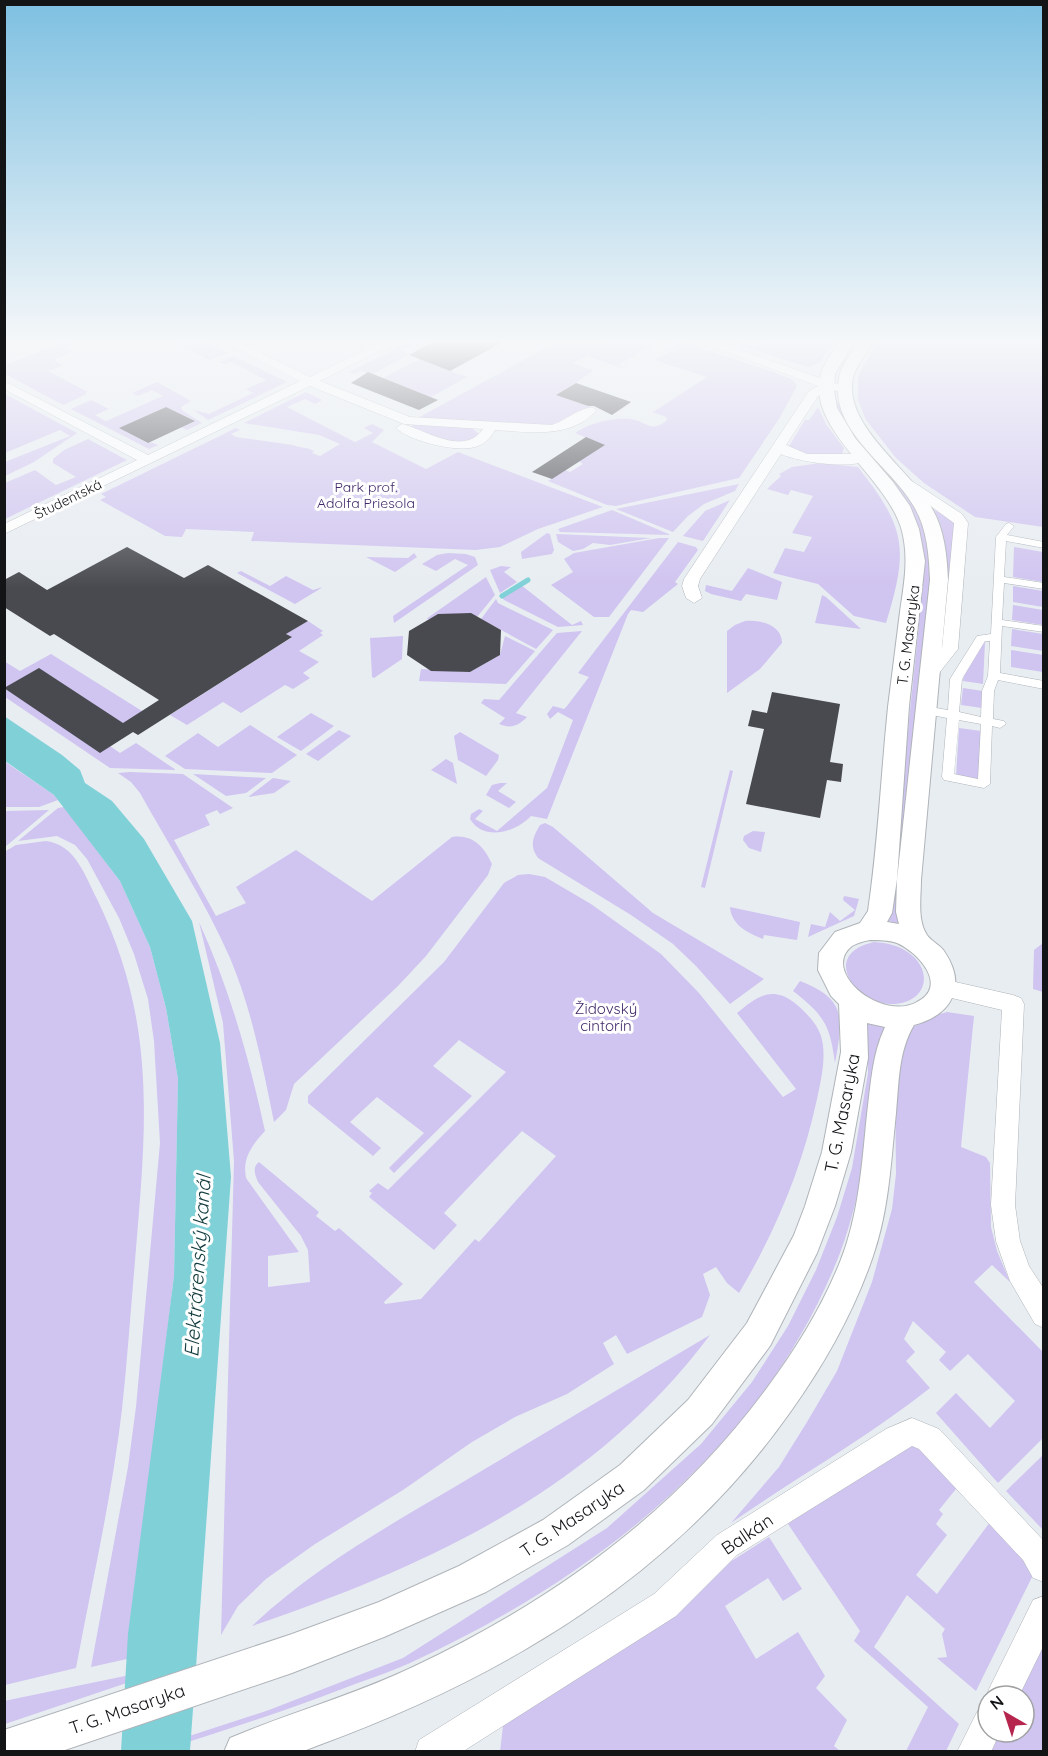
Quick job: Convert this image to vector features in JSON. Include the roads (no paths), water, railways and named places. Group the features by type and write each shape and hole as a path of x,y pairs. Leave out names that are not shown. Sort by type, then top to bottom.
{"street":[{"path":"79,424 147,460"},
{"name":"Študentská","path":"4,530 223,424"},
{"path":"402,425 557,428 565,424"},
{"name":"T. G. Masaryka","path":"694,598 690,586 692,579 793,424"},
{"name":"T. G. Masaryka","path":"838,424 897,499 907,519 916,561 899,705 880,913 868,930"},
{"name":"T. G. Masaryka","path":"857,424 918,498 930,521 937,548 939,580 909,880 908,912 916,941"},
{"path":"402,425 460,447 475,444 484,438 491,426"},
{"path":"779,446 794,456 864,458"},
{"path":"758,477 790,461 821,458"},
{"name":"T. G. Masaryka","path":"904,480 957,517 961,523 950,649 930,673"},
{"path":"996,637 981,638 956,679 948,777 984,784 988,691 994,676 997,622 1001,537 1009,526"},
{"path":"1001,537 1044,545"},
{"path":"999,579 1044,586"},
{"path":"997,622 1044,629"},
{"path":"994,676 1044,685"},
{"path":"936,712 1000,724"},
{"name":"T. G. Masaryka","path":"905,1017 878,1015 852,1003 834,981 830,969 830,957 835,947 844,938 855,932 868,930 893,932 916,941 930,952 939,966 942,988"},
{"path":"244,1752 364,1708 440,1674 511,1637 575,1597 655,1538 741,1454 775,1409 810,1356 838,1302 863,1240 872,1195 888,1049 905,1017 915,1016 930,1007 940,995 942,988 1013,1004 1003,1205 1008,1241 1019,1272 1044,1315"},
{"name":"T. G. Masaryka","path":"4,1750 358,1631 501,1566 541,1544 587,1513 635,1476 695,1417 728,1378 764,1327 794,1272 819,1214 838,1151 855,1047 852,1003"},
{"name":"Balkán","path":"431,1752 666,1605 727,1545 896,1439 912,1432 924,1435 937,1447 1033,1550 1044,1567"},
{"path":"1008,1684 1044,1611"}],"water":[{"name":"Elektrárenský kanál","path":"4,716 62,755 80,770 85,783 112,801 144,839 192,921 220,1043 231,1177 190,1751 121,1751 128,1634 174,1276 178,1079 166,1008 150,947 120,881 54,795 5,761"}],"waterway":[{"path":"502,596 528,580"}],"park label":[{"name":"Park prof. Adolfa Priesola","path":"366,496"},
{"name":"Židovský cintorín","path":"606,1016"}]}
